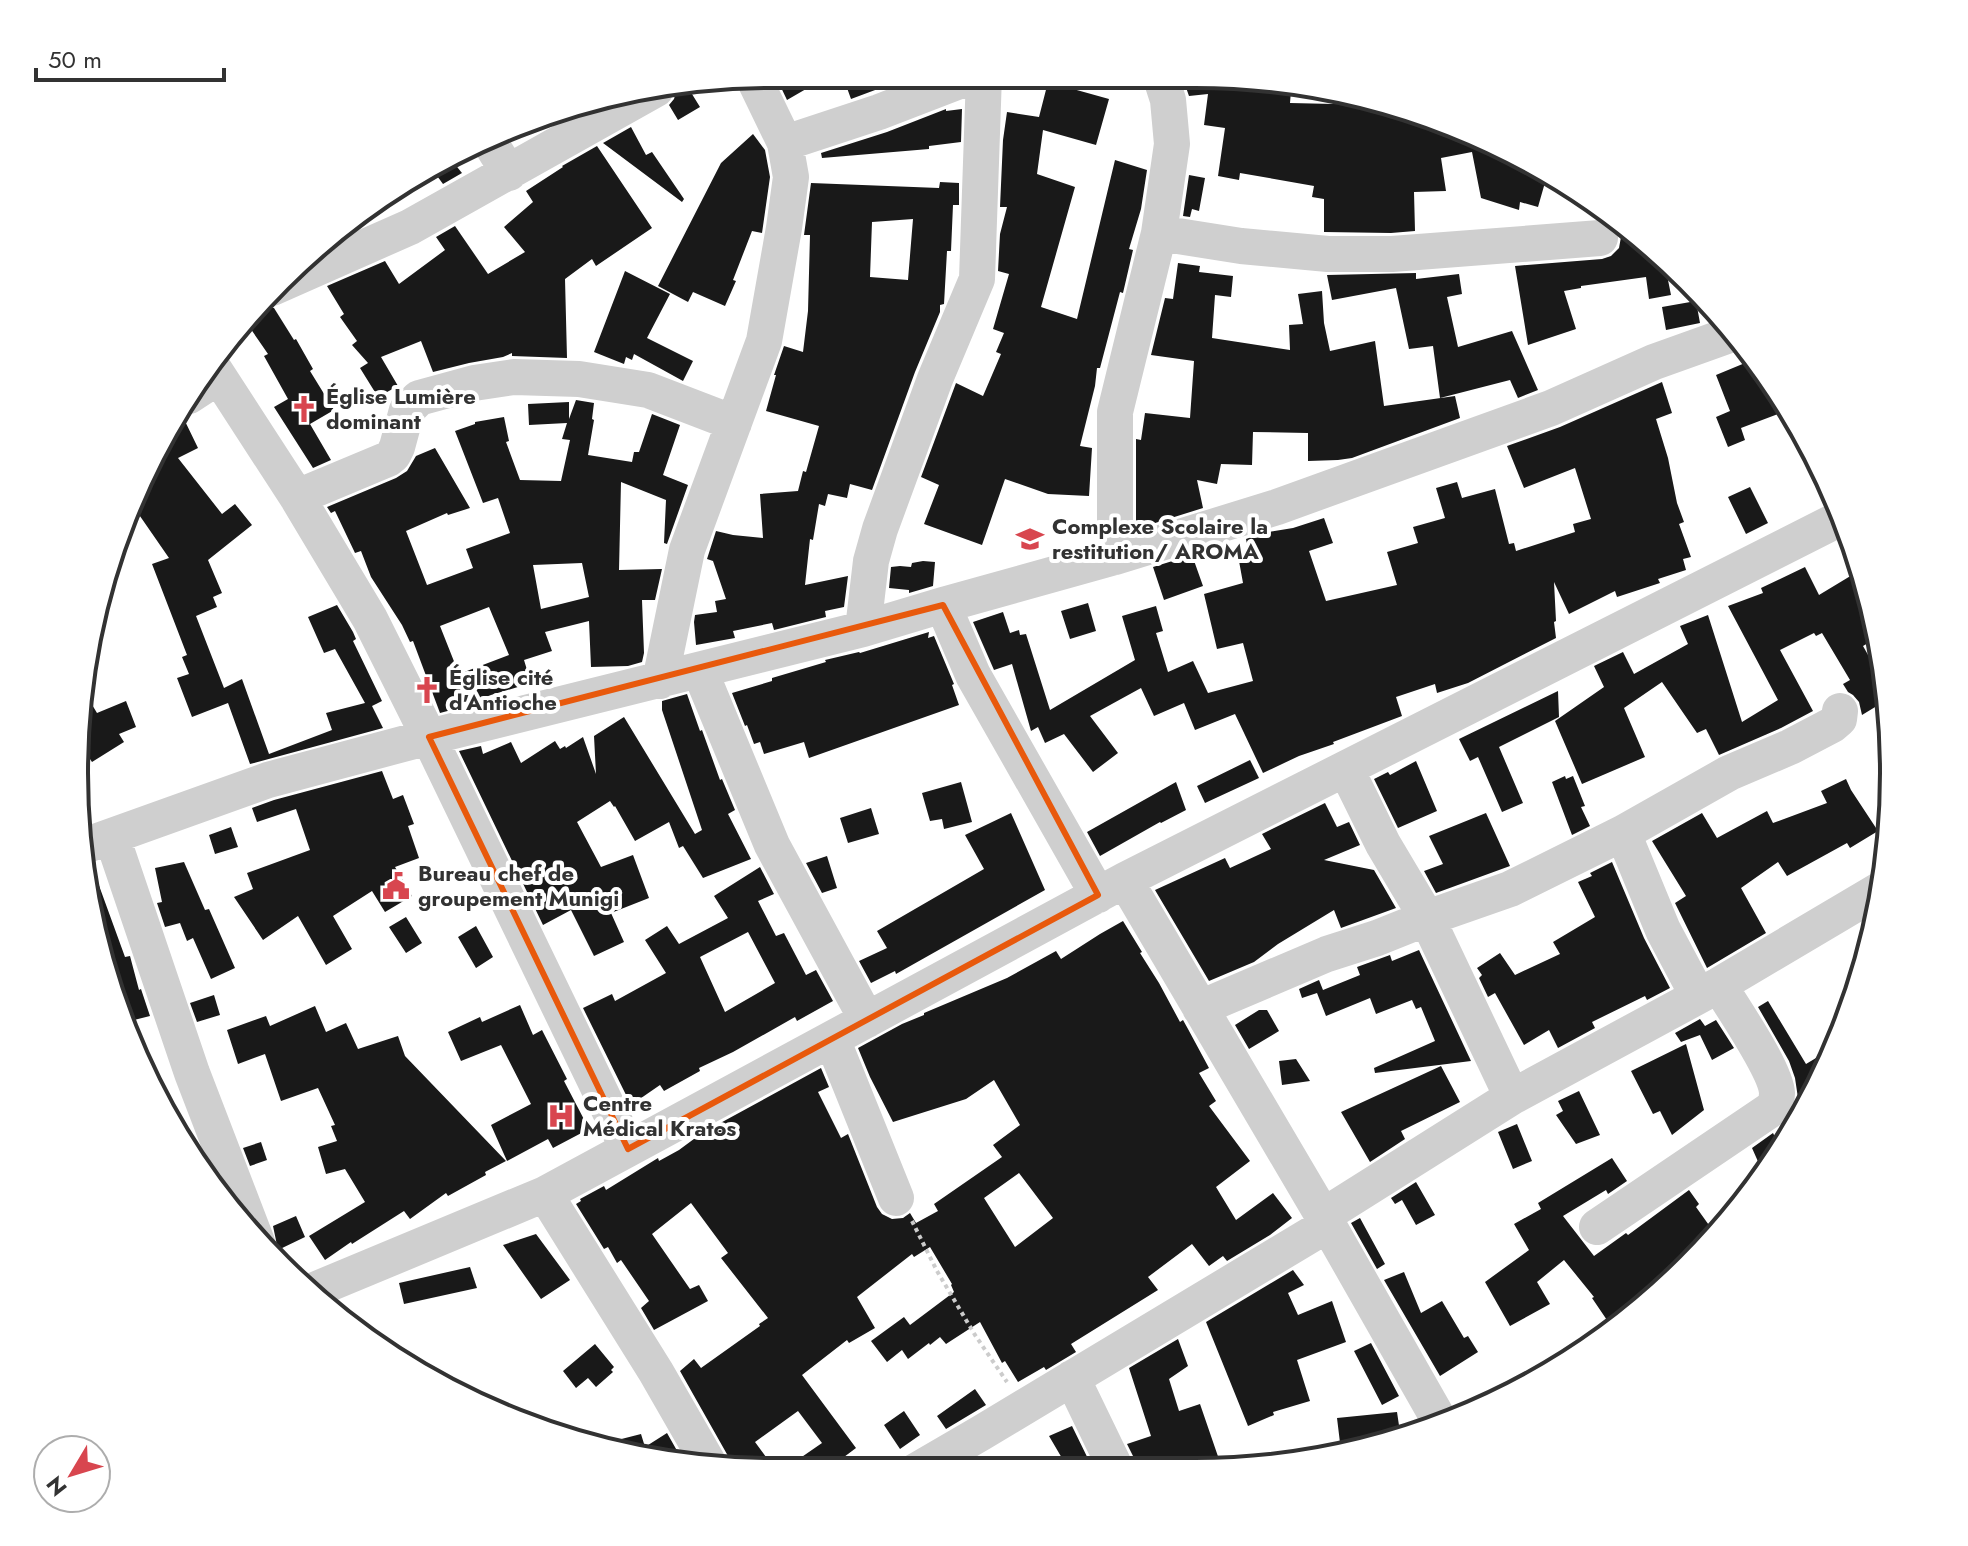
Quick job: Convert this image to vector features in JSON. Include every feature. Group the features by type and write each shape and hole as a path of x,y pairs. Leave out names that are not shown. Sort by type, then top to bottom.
{"street":[{"path":"660,681 687,550 764,341 784,228 791,177 785,143 758,88"},
{"path":"785,143 941,88"},
{"path":"863,629 871,561 880,529 935,379 977,279 984,88"},
{"path":"1115,557 1115,412 1159,233 1172,144 1164,88"},
{"path":"305,273 410,227 632,103"},
{"path":"493,148 509,173"},
{"path":"1159,233 1241,246 1328,254 1379,254 1600,238"},
{"path":"243,1207 98,841 268,780 863,629 1277,507 1551,408 1654,362 1723,337"},
{"path":"297,497 388,459 397,447 407,410 419,398 474,383 514,377 579,379 648,390 734,423"},
{"path":"209,384 297,497 370,619 628,1149"},
{"path":"320,1287 545,1194 1112,888 1832,522"},
{"path":"943,605 973,675 1112,888 1200,1008 1436,1414"},
{"path":"700,671 772,845 867,1020"},
{"path":"1200,1008 1327,954 1510,889 1623,833 1729,773 1832,725 1839,719 1840,711"},
{"path":"1346,769 1383,844 1427,918 1512,1097"},
{"path":"1597,1227 1776,1106 1777,1094 1766,1064 1663,930 1623,833"},
{"path":"938,1458 1325,1220 1512,1097 1708,990 1869,896"},
{"path":"832,1039 896,1198"},
{"path":"545,1194 703,1454"},
{"path":"1072,1378 1111,1458"}],"path":[{"path":"896,1198 913,1222 937,1271 975,1335 1025,1407"}],"highlighted area":[{"path":"943,605 1098,895 628,1149 429,737"}],"building":[{"path":"781,88 805,88 806,89 787,100"},
{"path":"847,88 880,88 851,99"},
{"path":"1046,88 1070,88 1109,99 1096,145 1043,130 1037,174 1075,187 1041,307 1077,319 1115,160 1147,170 1141,209 1129,249 1133,250 1123,293 1120,292 1100,368 1097,368 1080,446 1092,448 1089,496 1048,494 1005,479 982,545 924,524 939,485 921,477 956,383 983,396 1001,354 996,352 1004,333 993,329 1009,274 998,271 1000,234 1007,207 1000,207 1007,112 1039,117"},
{"path":"1186,88 1240,89 1291,95 1290,103 1334,102 1372,111 1457,140 1545,184 1538,207 1520,202 1519,210 1481,198 1472,152 1441,158 1446,191 1414,192 1415,231 1324,232 1324,199 1312,197 1314,186 1240,173 1239,180 1218,176 1225,128 1204,125 1208,94 1189,96"},
{"path":"691,93 700,107 678,120 669,105 675,95"},
{"path":"946,109 962,109 961,142 929,146 929,149 822,158 821,153"},
{"path":"631,127 646,155 652,152 684,199 682,202 603,143"},
{"path":"753,134 765,150 770,177 762,233 752,231 725,306 693,292 688,302 658,286 721,163"},
{"path":"597,146 652,228 596,266 592,259 565,279 567,358 512,356 512,353 433,372 421,341 381,357 398,386 378,397 360,368 368,363 352,345 357,341 340,317 344,314 327,286 385,261 399,284 445,250 436,237 455,226 488,274 525,252 504,227 533,202 526,191"},
{"path":"456,166 462,173 443,184 437,176"},
{"path":"1189,175 1205,178 1199,211 1192,209 1190,217 1183,216"},
{"path":"940,182 959,183 959,205 953,205 951,251 947,251 944,304 940,305 940,312 872,490 850,484 847,498 828,494 825,506 819,504 813,540 810,539 805,585 848,576 844,607 825,611 826,617 774,630 772,623 733,631 735,638 696,645 695,615 717,612 715,601 726,599 713,561 707,559 716,531 763,538 760,494 798,491 819,426 766,411 784,346 803,352 808,311 810,235 804,235 811,183 939,188","holes":["913,219 908,280 870,277 872,222"]},
{"path":"1621,237 1647,258 1668,278 1671,295 1649,299 1646,277 1564,291 1576,329 1528,345 1515,266 1602,259 1619,248"},
{"path":"1178,263 1200,266 1199,272 1233,276 1231,297 1215,295 1212,338 1290,350 1289,325 1303,324 1298,294 1322,291 1330,351 1375,341 1384,406 1455,396 1460,418 1352,458 1338,460 1308,461 1308,433 1253,432 1252,465 1221,464 1217,484 1197,480 1203,508 1136,529 1136,439 1141,440 1145,413 1190,418 1194,361 1151,355 1165,298 1173,299"},
{"path":"625,271 670,294 647,338 693,361 683,381 634,354 632,360 626,357 624,364 594,352"},
{"path":"1416,273 1416,279 1459,274 1462,294 1447,297 1458,347 1512,331 1538,390 1518,398 1510,380 1440,398 1433,346 1409,349 1396,288 1332,300 1327,275"},
{"path":"1691,302 1697,308 1700,323 1666,330 1662,307"},
{"path":"271,308 296,339 313,369 310,371 334,410 310,424 331,460 313,468 274,407 288,399 264,356 268,354 251,330"},
{"path":"1744,364 1778,414 1741,428 1745,440 1728,447 1716,417 1730,411 1716,375"},
{"path":"1662,382 1672,413 1656,419 1684,522 1679,524 1691,557 1683,559 1686,570 1658,579 1660,583 1617,597 1615,591 1569,614 1554,582 1556,638 1468,683 1437,693 1435,684 1396,697 1402,716 1263,773 1235,714 1195,730 1184,703 1154,716 1141,688 1090,716 1118,753 1093,772 1064,734 1045,743 1038,727 1031,731 1012,664 994,670 973,622 1003,612 1010,633 1019,630 1020,635 1026,634 1050,710 1135,660 1122,616 1156,606 1163,631 1156,633 1168,672 1193,661 1208,693 1253,681 1243,643 1217,649 1204,594 1243,583 1239,561 1250,559 1246,539 1324,518 1333,543 1309,551 1326,601 1397,585 1387,552 1418,543 1413,527 1445,518 1436,488 1457,482 1462,498 1495,489 1509,544 1514,543 1516,551 1575,532 1573,524 1591,519 1575,468 1524,488 1507,446 1560,427"},
{"path":"576,400 594,403 588,455 632,462 634,452 639,452 652,414 680,425 663,475 688,485 667,544 664,543 666,500 621,482 619,570 662,569 655,600 642,600 642,662 628,666 591,667 589,621 545,632 552,651 524,660 531,683 440,713 413,641 410,642 371,577 361,551 355,553 335,511 331,513 327,507 396,478 407,471 416,456 435,448 470,508 447,513 406,531 427,585 473,568 466,549 510,533 498,498 483,503 455,431 475,422 504,417 509,441 506,442 520,480 561,481 570,440 562,439 567,423 529,425 528,404 569,402 569,419","holes":["582,563 589,597 541,609 533,565","489,607 509,655 459,674 440,626"]},
{"path":"185,421 198,448 178,458 222,514 235,504 252,525 208,560 222,593 213,597 217,607 196,616 224,688 242,679 269,754 332,730 326,713 365,703 335,649 324,653 308,617 337,605 353,632 356,639 353,641 382,701 372,706 383,728 250,764 228,703 192,717 177,678 189,674 182,657 187,655 152,564 169,558 139,514"},
{"path":"1750,487 1768,523 1746,534 1728,497"},
{"path":"1192,555 1203,586 1164,600 1153,567"},
{"path":"935,562 933,586 909,593 909,590 889,588 891,567 911,567 912,563"},
{"path":"1805,567 1819,595 1851,576 1867,639 1868,643 1863,646 1870,659 1877,706 1862,715 1859,702 1843,684 1850,680 1822,633 1816,636 1814,633 1780,650 1813,711 1719,755 1706,729 1697,733 1662,682 1624,708 1645,757 1582,784 1555,721 1604,687 1594,666 1623,652 1634,674 1688,644 1680,626 1708,615 1742,722 1778,700 1728,606 1763,593 1761,588"},
{"path":"1088,603 1096,631 1070,639 1061,611"},
{"path":"929,632 928,638 934,636 954,684 959,705 809,758 804,742 764,754 760,742 754,744 732,693 825,660"},
{"path":"1558,691 1559,717 1499,747 1523,803 1502,812 1478,757 1470,761 1459,739"},
{"path":"687,694 735,810 728,814 751,859 703,878 683,846 679,848 669,822 635,841 610,801 577,822 601,867 633,855 649,898 611,913 624,942 594,956 571,910 543,925 459,751 481,746 483,754 511,742 521,763 555,741 560,749 583,737 596,774 594,736 624,717 695,834 702,830 662,710 662,701"},
{"path":"126,701 136,727 119,734 124,742 92,762 88,757 92,704 97,713"},
{"path":"1250,760 1259,778 1205,803 1197,786"},
{"path":"1416,761 1437,811 1398,828 1374,779 1388,772 1390,775"},
{"path":"382,771 393,799 403,795 414,824 408,826 419,858 395,867 412,896 385,912 372,891 333,916 352,949 326,965 298,916 263,940 234,897 253,889 247,873 310,850 296,809 257,822 252,808"},
{"path":"1565,776 1566,779 1573,776 1585,806 1581,807 1590,826 1572,835 1552,782"},
{"path":"1846,779 1877,831 1850,848 1847,843 1787,876 1778,862 1741,888 1766,933 1707,968 1675,903 1686,896 1652,841 1702,813 1717,838 1767,811 1773,823 1827,803 1821,791"},
{"path":"961,782 972,822 944,829 942,819 930,821 922,793"},
{"path":"1176,782 1186,810 1100,856 1087,832"},
{"path":"1325,803 1337,827 1349,822 1360,845 1324,860 1374,870 1396,908 1341,928 1334,910 1254,962 1209,981 1155,890 1225,858 1230,868 1271,849 1262,834"},
{"path":"871,808 879,834 848,843 840,818"},
{"path":"1011,813 1045,890 896,974 895,971 871,983 859,961 887,948 877,931 984,869 965,835"},
{"path":"1486,813 1510,866 1436,893 1424,871 1443,864 1429,836"},
{"path":"231,827 238,847 215,854 209,835"},
{"path":"827,856 837,888 822,893 806,863"},
{"path":"184,862 235,968 211,979 193,938 187,941 180,923 165,927 157,903 162,902 155,868"},
{"path":"1612,862 1644,938 1670,988 1647,1000 1645,996 1592,1022 1595,1028 1558,1048 1549,1030 1524,1045 1495,993 1488,997 1477,968 1500,953 1515,975 1560,954 1553,942 1595,917 1578,882"},
{"path":"760,867 774,894 758,901 776,936 784,933 806,975 816,970 833,1001 797,1021 795,1017 699,1068 700,1071 664,1091 660,1085 631,1105 583,1008 612,994 615,1001 666,973 645,940 667,926 679,944 728,918 714,896","holes":["748,932 775,983 725,1012 700,957"]},
{"path":"97,880 125,957 130,956 150,1016 134,1020 111,950"},
{"path":"406,917 422,943 406,953 389,927"},
{"path":"1123,921 1209,1068 1199,1073 1216,1101 1209,1106 1250,1161 1216,1187 1236,1220 1273,1193 1292,1218 1227,1261 1223,1256 1209,1266 1192,1244 1148,1277 1158,1290 1071,1344 1076,1352 1018,1382 1005,1361 1002,1363 980,1322 946,1344 940,1337 908,1359 902,1350 887,1362 871,1341 904,1317 910,1325 954,1292 930,1247 914,1257 912,1254 857,1297 875,1328 849,1343 847,1340 802,1375 856,1448 845,1458 800,1458 822,1443 798,1411 755,1442 767,1458 729,1457 680,1371 694,1359 701,1368 768,1318 721,1258 728,1253 691,1203 652,1234 690,1289 699,1285 708,1301 654,1330 641,1308 649,1301 621,1260 617,1263 608,1247 604,1249 576,1204 604,1186 606,1190 658,1158 659,1161 679,1150 702,1133 821,1068 829,1087 818,1092 841,1138 848,1134 877,1207 892,1219 903,1218 910,1213 916,1223 938,1211 934,1204 1002,1157 993,1145 1020,1125 994,1080 966,1099 893,1122 858,1048 924,1013 1007,978 1056,951 1061,959","holes":["1019,1173 1053,1218 1015,1247 984,1198"]},
{"path":"476,926 493,957 476,968 458,937"},
{"path":"1419,950 1471,1061 1375,1073 1374,1068 1435,1041 1421,1007 1416,1009 1412,1000 1376,1014 1370,998 1326,1016 1317,993 1302,998 1299,989 1319,980 1323,990 1360,975 1357,967 1390,955 1392,961"},
{"path":"214,995 220,1015 197,1022 190,1003"},
{"path":"1768,1001 1806,1064 1818,1057 1798,1097 1789,1061 1758,1007"},
{"path":"520,1005 533,1035 542,1030 589,1129 553,1148 548,1139 507,1161 491,1125 531,1104 501,1045 461,1061 448,1032 480,1017 482,1022"},
{"path":"315,1006 326,1032 346,1023 358,1049 398,1036 405,1056 506,1161 448,1196 446,1193 410,1219 404,1211 325,1260 309,1236 365,1202 345,1169 326,1174 318,1147 337,1141 331,1126 335,1125 318,1088 281,1101 265,1054 238,1064 227,1030 266,1016 270,1026"},
{"path":"1259,1010 1267,1010 1279,1031 1249,1049 1235,1025"},
{"path":"1700,1019 1705,1026 1716,1020 1734,1048 1712,1060 1700,1035 1681,1042 1675,1033"},
{"path":"1686,1044 1704,1110 1672,1135 1660,1111 1653,1114 1631,1071"},
{"path":"1296,1059 1310,1081 1282,1085 1279,1061"},
{"path":"1441,1066 1460,1102 1401,1131 1405,1139 1370,1162 1341,1112"},
{"path":"1579,1091 1600,1135 1576,1144 1556,1115 1563,1111 1558,1101"},
{"path":"1517,1124 1532,1161 1513,1169 1498,1132"},
{"path":"1773,1133 1775,1137 1759,1163 1752,1148"},
{"path":"261,1142 267,1160 250,1166 243,1148"},
{"path":"1612,1158 1627,1181 1563,1216 1594,1256 1689,1190 1709,1226 1647,1288 1607,1320 1594,1297 1564,1260 1537,1282 1550,1304 1510,1326 1485,1282 1529,1250 1514,1224 1541,1209 1538,1203"},
{"path":"1416,1182 1435,1215 1416,1225 1402,1200 1395,1204 1391,1198"},
{"path":"296,1216 305,1237 281,1249 277,1244 273,1226"},
{"path":"1360,1218 1385,1264 1377,1269 1351,1223"},
{"path":"536,1234 570,1280 541,1299 503,1245"},
{"path":"470,1267 477,1288 404,1304 399,1283"},
{"path":"1293,1270 1304,1285 1288,1293 1298,1315 1332,1301 1346,1342 1297,1360 1310,1401 1273,1412 1274,1415 1248,1426 1206,1322"},
{"path":"1404,1272 1421,1313 1442,1301 1464,1338 1468,1336 1478,1352 1440,1376 1384,1280"},
{"path":"1178,1339 1188,1366 1169,1379 1179,1411 1200,1404 1218,1457 1134,1458 1127,1444 1151,1436 1129,1368"},
{"path":"1371,1343 1399,1396 1382,1405 1354,1351"},
{"path":"595,1344 614,1367 613,1372 596,1387 588,1378 576,1388 563,1371"},
{"path":"975,1389 986,1405 946,1429 937,1416"},
{"path":"904,1411 920,1435 900,1449 884,1425"},
{"path":"1397,1412 1399,1427 1340,1442 1337,1418"},
{"path":"1072,1426 1088,1458 1062,1458 1049,1436"},
{"path":"667,1433 677,1451 646,1446"},
{"path":"641,1434 645,1446 618,1440"}],"place":[{"name":"Église Lumière dominant","path":"304,409"},
{"name":"Complexe Scolaire la restitution/ AROMA","path":"1030,539"},
{"name":"Église cité d'Antioche","path":"427,690"},
{"name":"Bureau chef de groupement Munigi","path":"396,886"},
{"name":"Centre Médical Kratos","path":"561,1116"}]}
